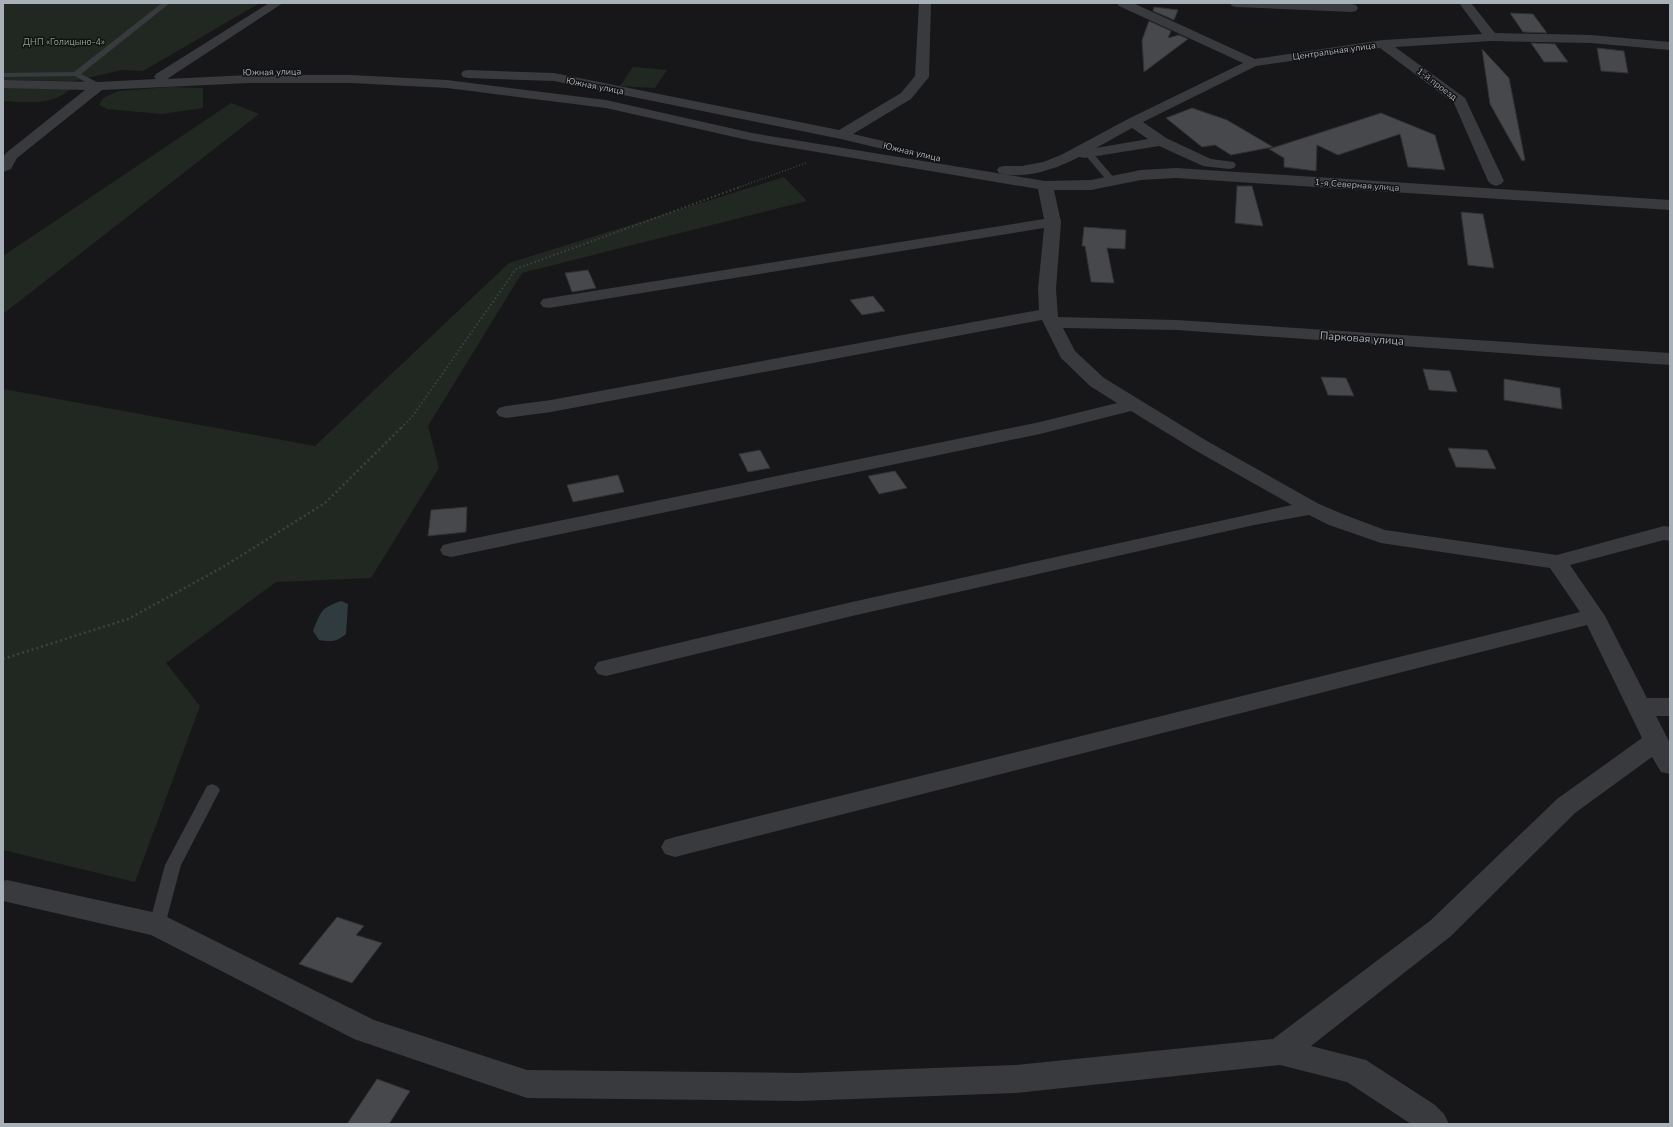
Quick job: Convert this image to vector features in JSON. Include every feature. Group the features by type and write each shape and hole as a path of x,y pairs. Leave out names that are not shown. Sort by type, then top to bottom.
{"street":[{"name":"Южная улица","path":"277,3 161,77 226,73 328,71 554,77 842,135 986,169 1022,171"},
{"path":"842,135 906,96 922,77 926,3"},
{"path":"1123,3 1253,63"},
{"path":"1236,3 1352,8"},
{"path":"1465,3 1491,37"},
{"name":"Центральная улица","path":"1022,171 1048,165 1066,158 1133,122 1253,63 1383,44 1491,37 1590,39 1670,46"},
{"name":"1-й проезд","path":"1383,44 1460,101 1496,181"},
{"name":"1-я Северная улица","path":"3,84 98,86 249,79 351,79 447,84 606,104 752,137 1045,186 1091,184 1141,175 1176,173 1670,204"},
{"path":"6,160 98,86"},
{"path":"1133,122 1161,141 1208,163 1276,170 1496,181 1670,193"},
{"path":"1066,158 1161,141"},
{"path":"1045,186 1053,222 1047,289 1051,318 1068,354 1097,382 1200,444 1312,508 1337,520 1381,536 1557,562 1664,533 1670,534"},
{"path":"549,303 1053,222"},
{"name":"Парковая улица","path":"506,412 550,406 1051,318 1177,325 1670,359"},
{"path":"451,550 1040,428 1135,404"},
{"path":"606,668 860,608 1247,521 1312,508"},
{"path":"1557,562 1594,616 1656,741 1670,765"},
{"path":"675,847 1594,616"},
{"path":"1639,707 1670,707"},
{"path":"1280,1052 1441,928 1566,806 1656,741"},
{"path":"7,890 157,925 365,1030 527,1084 799,1087 1015,1079 1280,1052 1355,1070 1424,1115 1432,1124"}],"lane":[{"path":"76,74 166,3"},
{"path":"3,75 76,74 98,86"},
{"path":"1089,154 1112,181"},
{"path":"157,925 173,865 212,790"}],"path":[{"path":"3,659 128,619 222,567 325,503 412,417 516,269 777,173 841,152"}],"green space":[{"name":"ДНП «Голицыно-4»","path":"3,3 260,3 143,71 121,70 75,81 3,80"},
{"path":"633,67 667,70 655,88 620,86"},
{"path":"3,87 73,88 50,100 23,102 3,101"},
{"path":"171,87 203,88 203,108 161,114 107,109 99,105 103,98 118,91"},
{"path":"231,103 259,114 3,314 3,256"},
{"path":"784,177 807,201 522,273 428,426 439,468 371,578 276,582 166,663 200,706 135,882 3,850 3,389 315,446 509,263"}],"shaded area":[{"path":"341,601 348,604 346,634 340,639 334,641 319,640 313,631 320,615 329,606"}],"building":[{"path":"1154,7 1178,10 1174,20 1153,11"},
{"path":"1510,13 1533,14 1547,33 1523,32"},
{"path":"1149,21 1171,31 1168,38 1179,35 1188,39 1144,72 1142,40"},
{"path":"1531,43 1555,44 1568,62 1544,62"},
{"path":"1597,48 1624,51 1628,73 1601,71"},
{"path":"1482,49 1509,78 1525,160 1522,161 1490,104"},
{"path":"1192,108 1227,120 1273,147 1231,155 1215,145 1202,147 1166,118"},
{"path":"1381,113 1435,135 1445,170 1408,167 1400,134 1338,155 1317,145 1316,171 1284,167 1284,158 1269,149"},
{"path":"1237,186 1252,186 1263,226 1235,223"},
{"path":"1461,212 1483,214 1494,268 1468,265"},
{"path":"1084,227 1126,230 1125,249 1107,248 1114,283 1091,282 1085,246 1082,246"},
{"path":"588,270 596,288 572,292 565,273"},
{"path":"873,296 885,311 862,315 850,300"},
{"path":"1423,369 1450,371 1457,392 1429,390"},
{"path":"1321,377 1346,378 1354,396 1328,395"},
{"path":"1504,379 1560,388 1562,409 1504,400"},
{"path":"1448,448 1487,450 1496,469 1456,467"},
{"path":"760,450 770,468 748,472 739,454"},
{"path":"895,471 907,488 879,494 868,476"},
{"path":"618,475 624,492 573,502 567,485"},
{"path":"467,507 466,532 428,536 431,510"},
{"path":"337,917 364,926 356,935 382,943 352,983 299,964"},
{"path":"377,1079 410,1091 389,1124 347,1124"}]}
